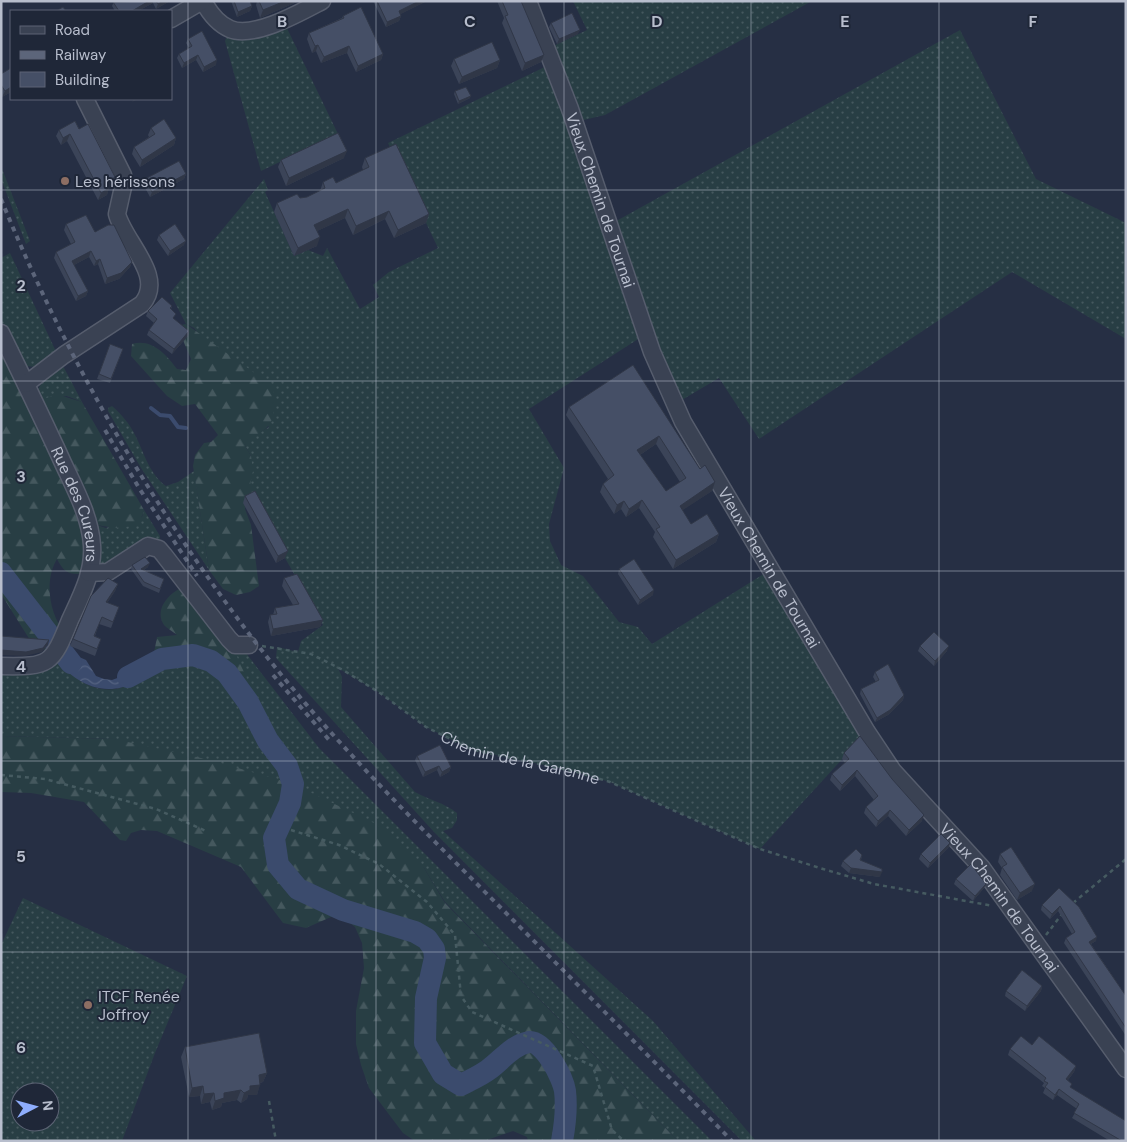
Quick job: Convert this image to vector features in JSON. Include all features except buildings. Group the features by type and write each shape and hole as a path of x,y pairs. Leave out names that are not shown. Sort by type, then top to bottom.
{"street":[{"path":"172,18 202,1 214,17 230,29 238,31 259,28 284,20 322,1"},
{"name":"Vieux Chemin de Tournai","path":"528,1 570,109 652,352 683,422 892,772 982,868 1126,1069"},
{"path":"26,384 64,355 142,304 150,292 150,278 117,214 123,187 123,175 86,100"},
{"name":"Rue des Cureurs","path":"1,333 88,522 92,545 89,573 63,638 53,657 35,666 1,666"},
{"path":"89,573 108,572 148,546 152,546 164,555 229,639 235,645 249,646"}],"path":[{"name":"Chemin de la Garenne","path":"249,646 277,647 311,654 343,670 380,693 426,728 474,750 577,772 610,782 760,850 874,884 970,903 1009,906"},
{"path":"1,775 45,779 156,809 206,831"},
{"path":"291,830 339,845 379,864 427,902 455,935 461,996 472,1012 593,1066 612,1130 624,1141"},
{"path":"1069,907 1126,859"},
{"path":"1038,947 1052,926 1063,914"},
{"path":"269,1101 276,1141"}],"green space":[{"path":"573,1 812,1 605,115 575,122 609,225 960,30 1036,179 1126,223 1126,339 1012,272 759,439 719,378 675,404 646,334 529,409 564,468 549,524 550,541 561,565 583,576 619,622 638,627 652,644 770,570 867,732 760,849 610,782 577,772 473,750 426,727 380,693 338,668 342,677 341,707 415,792 457,813 457,820 452,828 443,831 653,1021 756,1141 742,1141 434,832 276,658 277,647 298,652 301,641 323,625 285,558 246,500 251,456 245,446 246,440 269,427 194,328 186,324 170,293 264,179 268,190 265,192 294,256 308,250 323,256 327,248 360,309 379,297 373,285 389,272 438,248 388,143 553,63 547,49 587,30"},
{"path":"283,20 338,134 261,171 225,41 230,29"},
{"path":"1,166 30,241 26,244 1,179"},
{"path":"10,253 59,358 37,367 24,366 1,333 1,258"},
{"path":"186,324 270,384 274,394 274,413 270,424 263,431 247,440 245,446 251,456 253,471 245,509 251,525 259,586 250,592 236,595 223,589 209,570 193,466 195,455 204,443 211,442 218,435 195,404 182,406 167,396 131,356 132,344 146,343 163,353 177,369 186,370 191,359 179,331 181,325"},
{"path":"1,333 42,400 56,394 82,402 144,510 141,518 136,523 121,528 88,522 89,573 69,573 57,559 51,577 50,597 55,616 65,633 53,657 45,651 40,643 30,640 1,594"},
{"path":"62,364 82,402 67,396 42,400 37,392 44,377"},
{"path":"112,406 131,427 151,469 166,486 178,482 194,471 209,570 141,468 108,411 108,408"},
{"path":"144,510 160,536 159,549 89,573 88,522 106,528 142,517"},
{"path":"179,589 191,591 234,650 248,681 250,706 229,677 213,663 203,659 178,657 155,663 153,658 157,637 177,635 164,625 161,619 161,609 167,599"},
{"path":"234,650 246,653 319,748 712,1141 678,1141 445,902 424,868 114,739 1,736 1,666 53,657 68,672 85,684 105,689 115,689 126,686 137,679 156,666 155,663 174,656 184,655 201,658 227,673"},
{"path":"1,736 114,739 210,760 293,784 376,824 424,868 445,903 678,1141 528,1141 527,1137 513,1131 484,1141 415,1141 403,1133 369,1088 361,1065 356,1044 356,1011 364,968 362,943 355,927 344,918 331,917 306,928 283,923 241,867 157,831 141,830 131,833 126,841 120,840 84,802 31,793 1,792"},
{"path":"23,898 187,976 155,1053 122,1141 1,1141 1,945"}],"water":[{"path":"60,643 70,653 86,660 96,676 104,679 112,680 131,673 153,658 156,666 127,686 112,689 93,687 67,672 53,657"}],"waterway":[{"path":"151,408 160,415 170,416 178,427 186,428"},
{"path":"1,573 71,663"},
{"path":"128,677 162,659 193,655 211,661 227,673 248,702 268,741 287,766 293,784 290,803 274,838 278,865 298,889 343,910 415,932 427,939 434,949 435,958 426,998 425,1043 443,1074 461,1085 485,1072 517,1046 529,1042 541,1047 557,1069 565,1091 566,1104 562,1141"}],"railway":[{"path":"1,199 26,258 54,316 114,430 181,539 256,643 337,739 393,799 732,1141"},
{"path":"105,430 139,488 197,576"},
{"path":"273,675 330,741"}],"place":[{"name":"Les hérissons","path":"65,181"},
{"name":"ITCF Renée Joffroy","path":"88,1005"}]}
